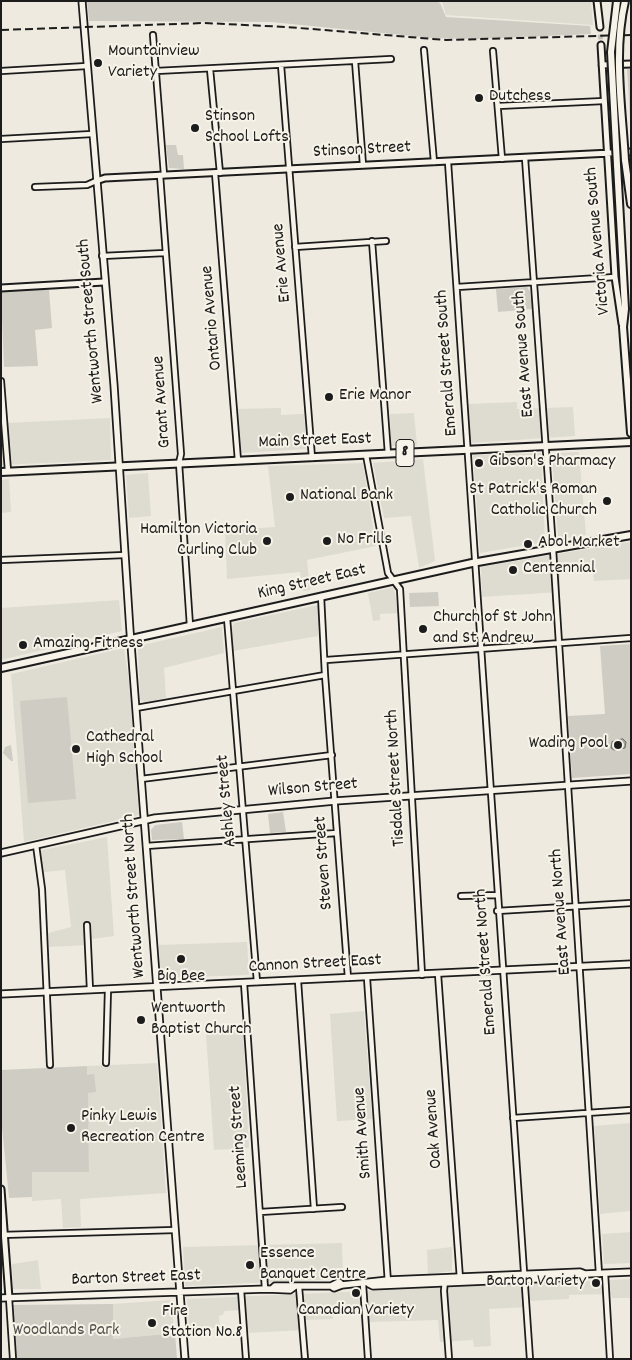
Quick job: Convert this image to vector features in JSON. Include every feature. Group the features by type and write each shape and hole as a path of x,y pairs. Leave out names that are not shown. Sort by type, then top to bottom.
{"main road":[{"name":"Wentworth Street South","path":"82,1 130,639"},
{"path":"617,1 612,52 626,309 623,327"},
{"path":"625,1 621,25 619,63 625,160 631,204"},
{"name":"Victoria Avenue South","path":"623,327 631,433"},
{"name":"Main Street East","path":"4,471 631,442"},
{"name":"King Street East","path":"1,668 395,580 631,535"},
{"name":"Wentworth Street North","path":"130,639 185,1359"},
{"name":"Wilson Street","path":"1,853 144,820 335,801 490,789 631,781"},
{"name":"Cannon Street East","path":"1,994 631,964"},
{"name":"Barton Street East","path":"1,1298 180,1293 268,1289 275,1286 290,1285 297,1287 331,1286 334,1283 373,1286 388,1283 524,1277 580,1277 585,1274 631,1272"}],"street":[{"path":"597,1 600,27"},
{"name":"Grant Avenue","path":"153,35 165,253 181,454 179,463 190,626"},
{"name":"Victoria Avenue South","path":"601,45 606,154 615,277 623,327"},
{"path":"424,50 434,162"},
{"path":"493,51 502,159"},
{"path":"156,71 391,59"},
{"path":"355,61 363,165"},
{"path":"602,65 631,64"},
{"path":"1,71 87,66"},
{"name":"Erie Avenue","path":"281,66 312,458"},
{"name":"Ontario Avenue","path":"210,69 238,461"},
{"path":"498,106 604,101"},
{"path":"1,139 92,134"},
{"name":"Stinson Street","path":"96,181 105,178 631,152"},
{"name":"East Avenue South","path":"525,158 553,549"},
{"name":"Emerald Street South","path":"448,162 477,563"},
{"path":"35,188 87,184 96,181"},
{"path":"372,241 388,454"},
{"path":"295,247 386,241"},
{"path":"102,256 165,253"},
{"path":"457,287 615,277"},
{"path":"1,288 104,282"},
{"path":"1,381 4,471"},
{"name":"Tisdale Street North","path":"366,455 388,572 400,589 422,975"},
{"name":"East Avenue North","path":"553,549 589,1113 610,1359"},
{"path":"1,560 125,555"},
{"name":"Emerald Street North","path":"477,563 497,911 530,1359"},
{"name":"Steven Street","path":"321,596 326,660 325,675 348,978"},
{"name":"Ashley Street","path":"227,618 257,982"},
{"path":"326,660 631,638"},
{"path":"136,708 325,675"},
{"path":"141,779 332,755"},
{"path":"146,846 337,833"},
{"path":"36,845 42,889 50,1066"},
{"path":"461,896 496,895"},
{"path":"497,911 631,904"},
{"path":"87,925 90,990"},
{"name":"Oak Avenue","path":"438,974 460,1280"},
{"name":"Smith Avenue","path":"367,978 388,1283"},
{"path":"298,980 314,1209"},
{"name":"Leeming Street","path":"244,983 260,1212 268,1289"},
{"path":"106,1063 108,989"},
{"path":"513,1118 631,1110"},
{"path":"1,1190 13,1359"},
{"path":"260,1212 342,1207"},
{"path":"3,1235 175,1230"},
{"path":"445,1281 448,1359"},
{"path":"366,1284 368,1359"},
{"path":"297,1287 305,1359"},
{"path":"240,1290 246,1359"}],"shaded area":[{"path":"591,1 593,25 446,15 442,2"},
{"path":"517,402 517,409 573,407 575,436 471,443 468,404"},
{"path":"281,408 281,415 304,414 306,449 241,453 236,409"},
{"path":"414,413 417,445 391,446 390,414"},
{"path":"110,418 111,460 1,465 1,429 6,428 6,423"},
{"path":"579,452 586,535 561,539 558,537 552,456 554,453"},
{"path":"541,453 545,542 480,553 473,455"},
{"path":"423,459 435,561 419,568 411,516 384,518 373,463"},
{"path":"363,463 376,546 307,560 310,590 303,591 300,572 227,579 225,530 275,527 268,466"},
{"path":"148,473 151,516 129,518 126,475"},
{"path":"9,479 11,512 1,513 1,480"},
{"path":"629,542 631,545 631,579 594,581 593,572 560,574 560,592 482,597 481,567"},
{"path":"394,587 398,613 380,614 380,620 373,621 368,593"},
{"path":"119,600 122,631 1,660 1,608"},
{"path":"318,605 318,636 233,651 232,628 234,623"},
{"path":"222,627 224,653 164,668 166,698 145,702 140,700 138,646"},
{"name":"Cathedral High School","path":"124,648 129,681 139,815 24,842 11,674"},
{"name":"Wading Pool","path":"623,739 626,742 625,748 614,750 611,748 612,742"},
{"path":"107,837 114,936 91,939 90,945 49,947 48,933 71,927 65,870 36,873 33,852"},
{"path":"247,942 249,975 161,978 159,945"},
{"path":"364,1011 372,1119 337,1121 330,1014"},
{"path":"243,1031 249,1148 214,1150 206,1034"},
{"path":"157,1063 166,1193 80,1199 81,1227 63,1228 61,1199 32,1201 31,1172 89,1171 87,1066"},
{"path":"630,1123 631,1211 600,1214 594,1126"},
{"path":"631,1232 631,1263 604,1264 602,1234"},
{"path":"342,1243 343,1279 185,1286 183,1247"},
{"path":"452,1247 452,1271 428,1274 427,1250"},
{"path":"38,1260 41,1289 13,1289 12,1264"},
{"path":"631,1279 631,1298 612,1298 611,1294 569,1295 569,1299 529,1301 529,1307 489,1309 491,1346 474,1347 473,1340 440,1342 438,1320 369,1322 367,1313 333,1316 333,1319 305,1320 305,1330 246,1333 245,1310 224,1311 223,1315 219,1316 220,1327 189,1330 187,1299"},
{"path":"170,1300 175,1333 113,1339 113,1304"}],"green space":[{"path":"87,1 435,1 440,3 446,17 590,26 591,34 477,39 432,38 271,22 89,21"},
{"path":"627,69 631,69 631,137"},
{"path":"166,145 176,145 178,155 183,155 184,169 169,168"},
{"path":"527,287 530,291 532,309 498,312 496,289"},
{"path":"49,290 52,328 35,330 38,366 4,367 1,291"},
{"path":"438,592 439,606 410,607 409,593"},
{"path":"631,644 631,774 572,778 568,716 605,714 600,646"},
{"path":"67,697 76,799 28,803 20,701"},
{"path":"11,745 13,761 3,753 5,747"},
{"path":"283,812 286,832 270,833 268,814"},
{"path":"182,822 184,839 152,840 151,830 155,825"},
{"path":"87,1066 87,1075 94,1074 96,1092 88,1093 89,1172 32,1172 32,1197 9,1198 1,1116 1,1070"},
{"name":"Woodlands Park","path":"113,1304 113,1339 175,1333 177,1359 16,1359 12,1305"}],"tunnel":[{"path":"600,27 601,45"}],"railway":[{"path":"1,30 204,23 287,27 446,40 631,35"}],"place":[{"name":"Mountainview Variety","path":"98,63"},
{"name":"Dutchess","path":"479,98"},
{"name":"Stinson School Lofts","path":"195,128"},
{"name":"Erie Manor","path":"329,397"},
{"name":"Gibson's Pharmacy","path":"479,463"},
{"name":"National Bank","path":"290,497"},
{"name":"St Patrick's Roman Catholic Church","path":"607,501"},
{"name":"Hamilton Victoria Curling Club","path":"267,541"},
{"name":"No Frills","path":"327,541"},
{"name":"Abol Market","path":"528,544"},
{"name":"Centennial","path":"513,570"},
{"name":"Church of St John and St Andrew","path":"423,629"},
{"name":"Amazing Fitness","path":"23,645"},
{"name":"Wading Pool","path":"618,745"},
{"name":"Cathedral High School","path":"76,749"},
{"name":"Big Bee","path":"181,959"},
{"name":"Wentworth Baptist Church","path":"141,1020"},
{"name":"Pinky Lewis Recreation Centre","path":"71,1128"},
{"name":"Essence Banquet Centre","path":"250,1265"},
{"name":"Barton Variety","path":"596,1283"},
{"name":"Canadian Variety","path":"356,1293"},
{"name":"Fire Station No.8","path":"152,1323"}]}
